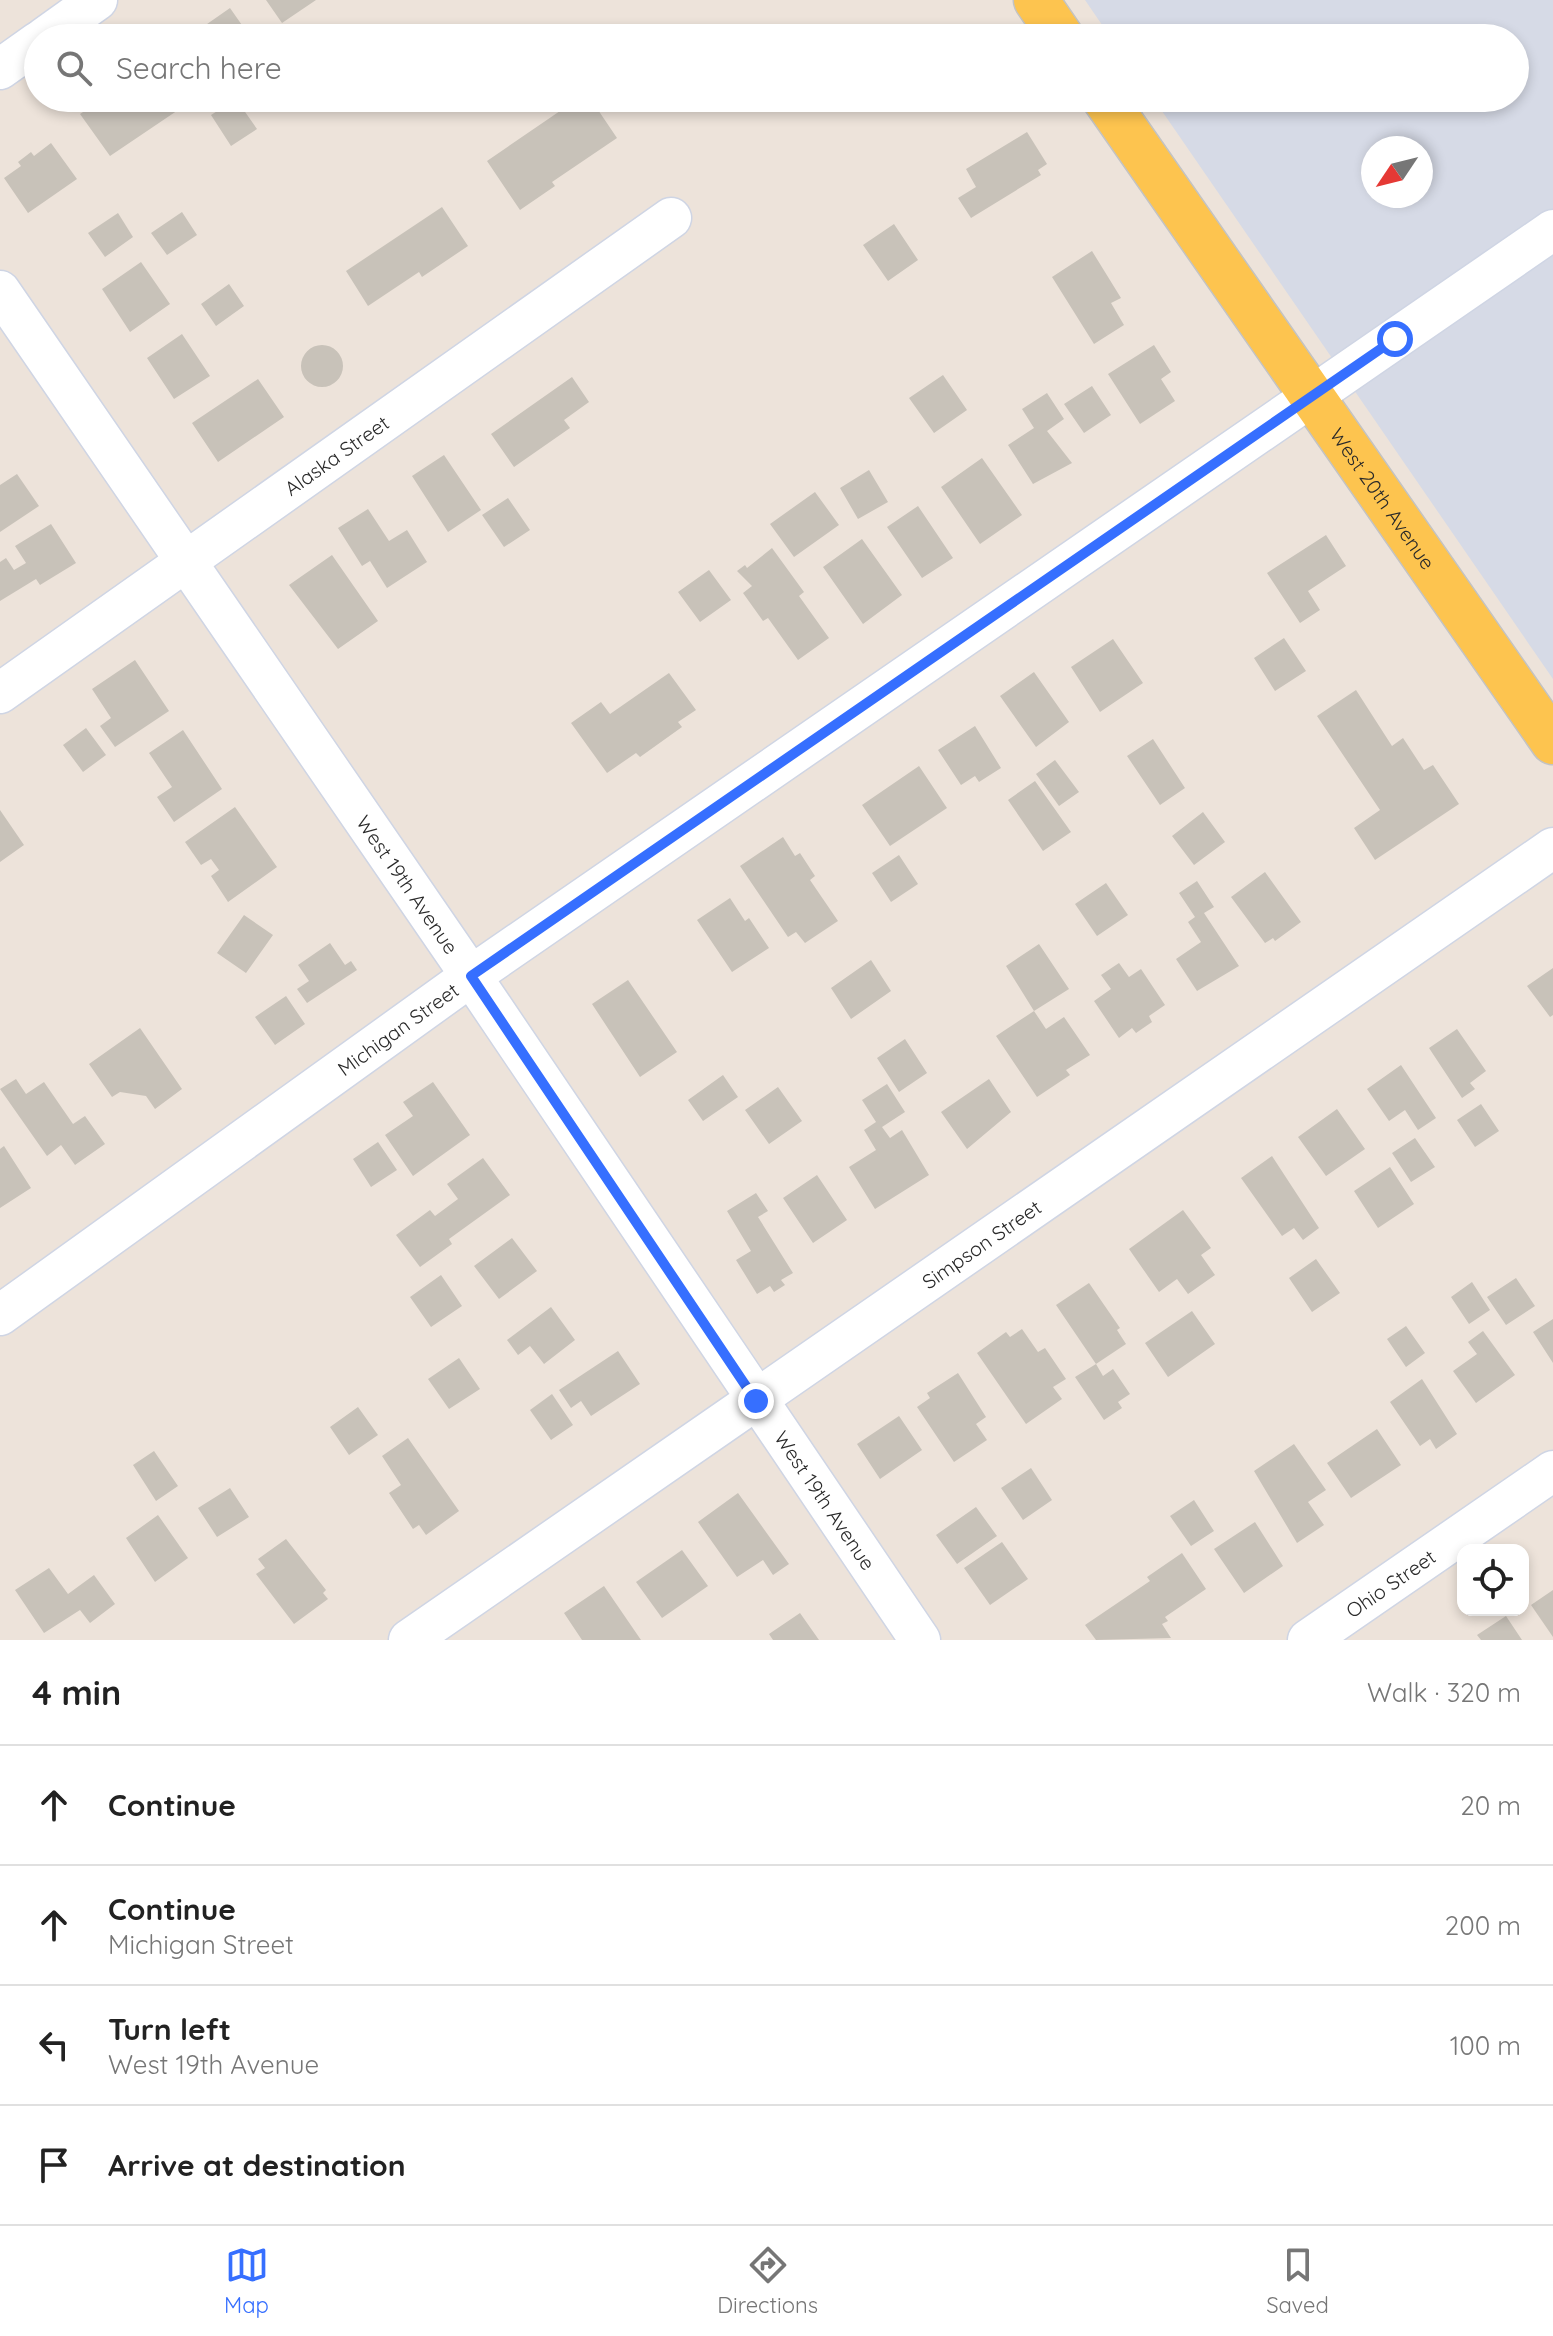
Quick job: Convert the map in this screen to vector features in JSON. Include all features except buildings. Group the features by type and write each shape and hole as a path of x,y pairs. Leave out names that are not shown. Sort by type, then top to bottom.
{"main road":[{"path":"1036,0 1052,24"},
{"name":"West 20th Avenue","path":"1114,112 1553,742"}],"street":[{"path":"64,24 97,0"},
{"path":"0,69 24,52"},
{"name":"Alaska Street","path":"0,693 671,218"},
{"name":"Michigan Street","path":"0,1315 471,976 1553,230"},
{"name":"West 19th Avenue","path":"0,291 471,976 920,1640"},
{"name":"Simpson Street","path":"409,1640 1553,848"},
{"name":"Ohio Street","path":"1308,1640 1553,1471"}],"shaded area":[{"path":"1085,0 1553,0 1553,679 1163,112 1529,112 1529,24 1101,24"}],"route":[{"path":"756,1401 471,976 1395,339"}]}
